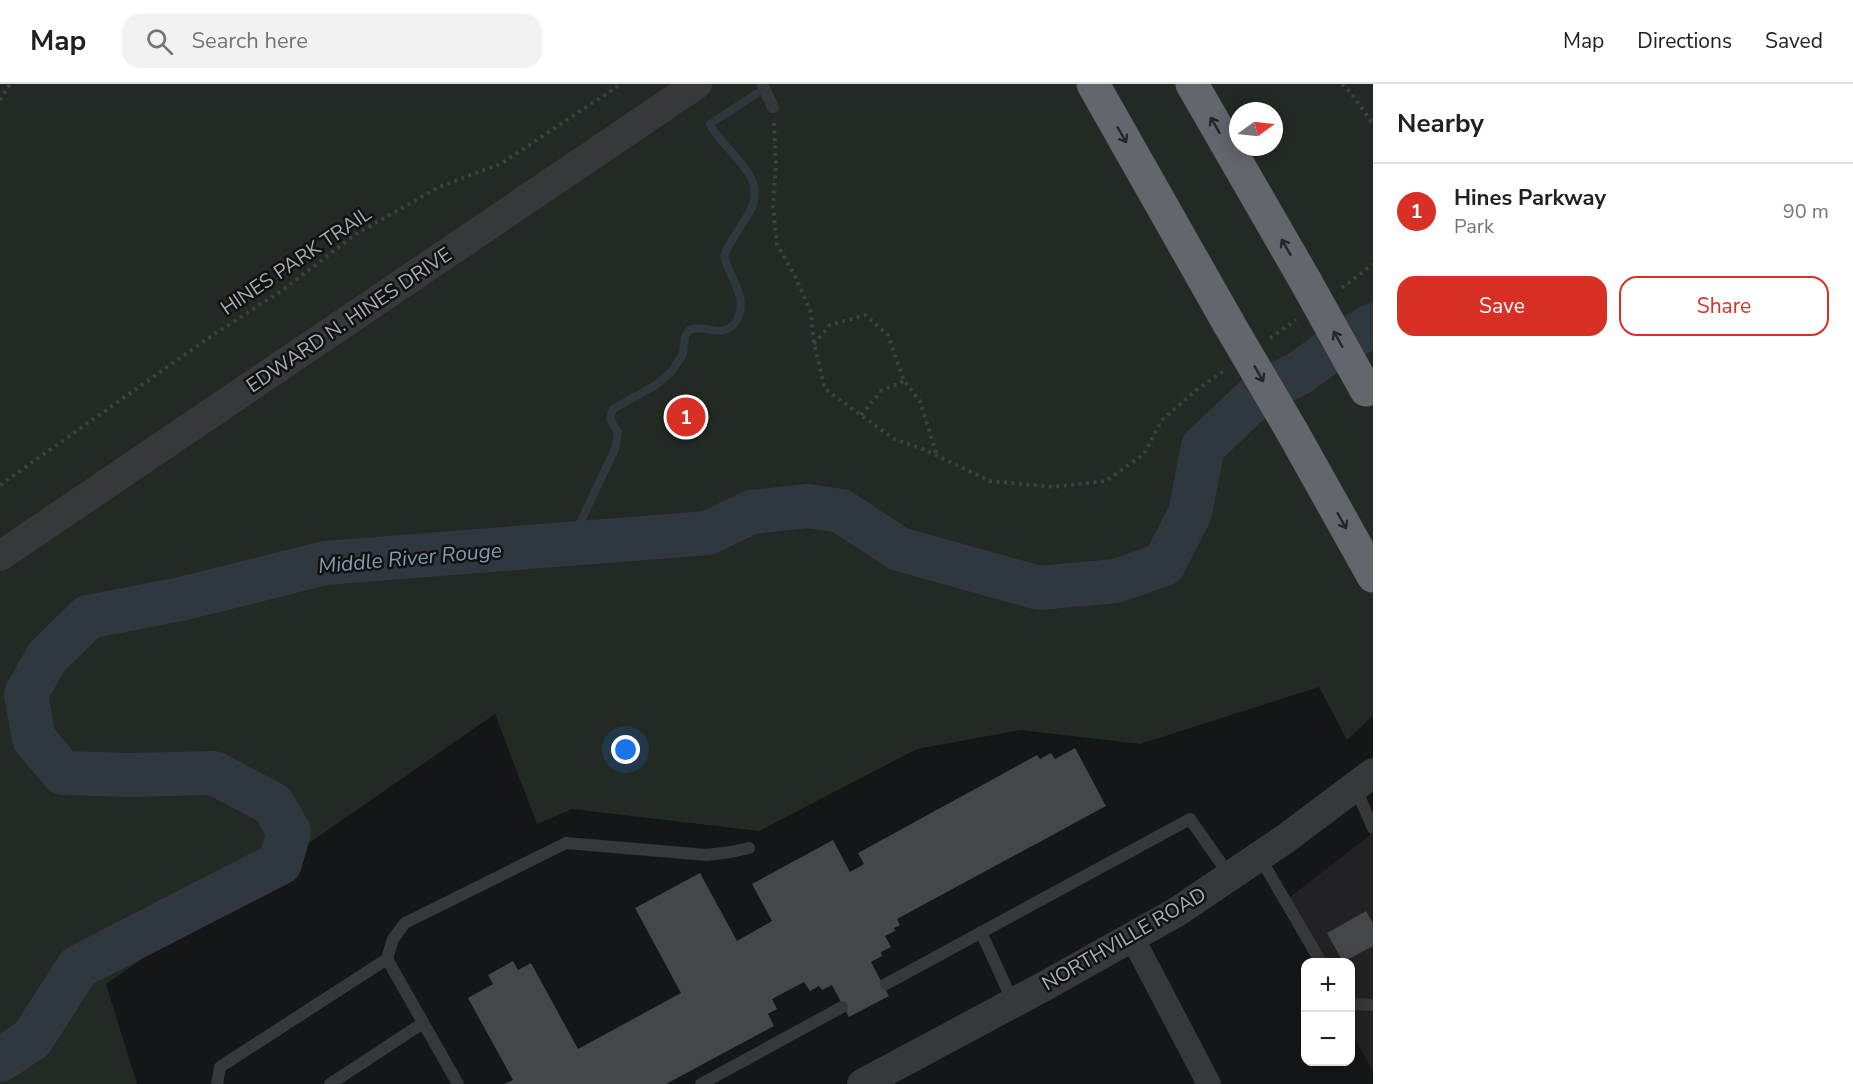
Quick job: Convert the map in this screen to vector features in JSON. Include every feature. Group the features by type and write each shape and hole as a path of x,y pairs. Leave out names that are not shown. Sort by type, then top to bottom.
{"highway":[{"path":"1093,84 1373,576"},
{"path":"1192,84 1370,395"}],"street":[{"name":"EDWARD N. HINES DRIVE","path":"0,556 697,84"},
{"name":"NORTHVILLE ROAD","path":"862,1084 1175,913 1364,780"},
{"path":"1132,937 1209,1084"}],"lane":[{"path":"762,84 773,107"},
{"path":"1364,780 1373,828"},
{"path":"886,984 1190,819 1230,876"},
{"path":"217,1084 220,1067 387,959 393,939 405,923 566,843 707,855 749,848"},
{"path":"1259,856 1318,958"},
{"path":"981,932 1014,1003"},
{"path":"387,959 458,1084"},
{"path":"1355,1004 1373,1005"},
{"path":"701,1084 842,1007"},
{"path":"330,1084 423,1023"}],"path":[{"path":"0,100 10,84"},
{"name":"HINES PARK TRAIL","path":"0,485 207,339 284,289 356,234 437,188 502,163 621,84"},
{"path":"1342,84 1373,124"},
{"path":"773,107 776,164 773,207 777,244 812,313 814,344 825,389 894,439 938,456 990,481 1053,486 1106,481 1144,454 1161,421 1195,391 1234,364"},
{"path":"1341,289 1373,264"},
{"path":"814,344 830,325 865,315 888,335 904,381 920,401 938,456"},
{"path":"1264,343 1302,316"},
{"path":"861,415 881,391 904,381"}],"shaded area":[{"path":"0,84 1373,84 1373,716 1347,740 1319,687 1140,744 1021,730 917,749 759,831 572,809 537,824 495,714 106,984 137,1084 0,1084"},
{"path":"1373,833 1373,1072 1355,1038 1355,958 1311,958 1281,904"}],"building":[{"path":"1075,748 1106,806 897,919 900,925 894,928 895,931 885,936 891,947 881,952 882,956 871,962 889,996 849,1017 832,985 822,990 819,986 810,991 804,982 772,999 777,1009 768,1014 774,1026 666,1084 504,1084 513,1080 468,998 493,984 488,975 513,961 518,970 531,963 578,1049 681,993 635,908 700,873 737,941 772,921 752,884 833,840 850,872 864,864 858,853 1037,755 1040,759 1051,753 1055,759"},
{"path":"1366,911 1373,923 1373,946 1350,958 1341,958 1327,933"}],"waterway":[{"path":"570,544 615,449 618,433 610,418 613,409 656,385 671,372 683,354 685,337 689,330 698,328 722,331 731,327 737,320 741,303 724,256 752,207 755,195 748,173 710,124 756,94"},
{"name":"Middle River Rouge","path":"0,1060 32,1039 78,967 280,863 289,832 273,804 214,773 130,775 63,773 34,739 26,694 47,657 88,617 181,599 325,563 708,533 751,512 808,506 841,511 899,549 1039,588 1116,581 1164,564 1190,513 1203,447 1262,391 1298,374 1331,350 1373,325"},
{"name":"Middle River Rouge","path":"1370,327 1373,331"}],"place":[{"name":"Hines Parkway","path":"686,417"}]}
